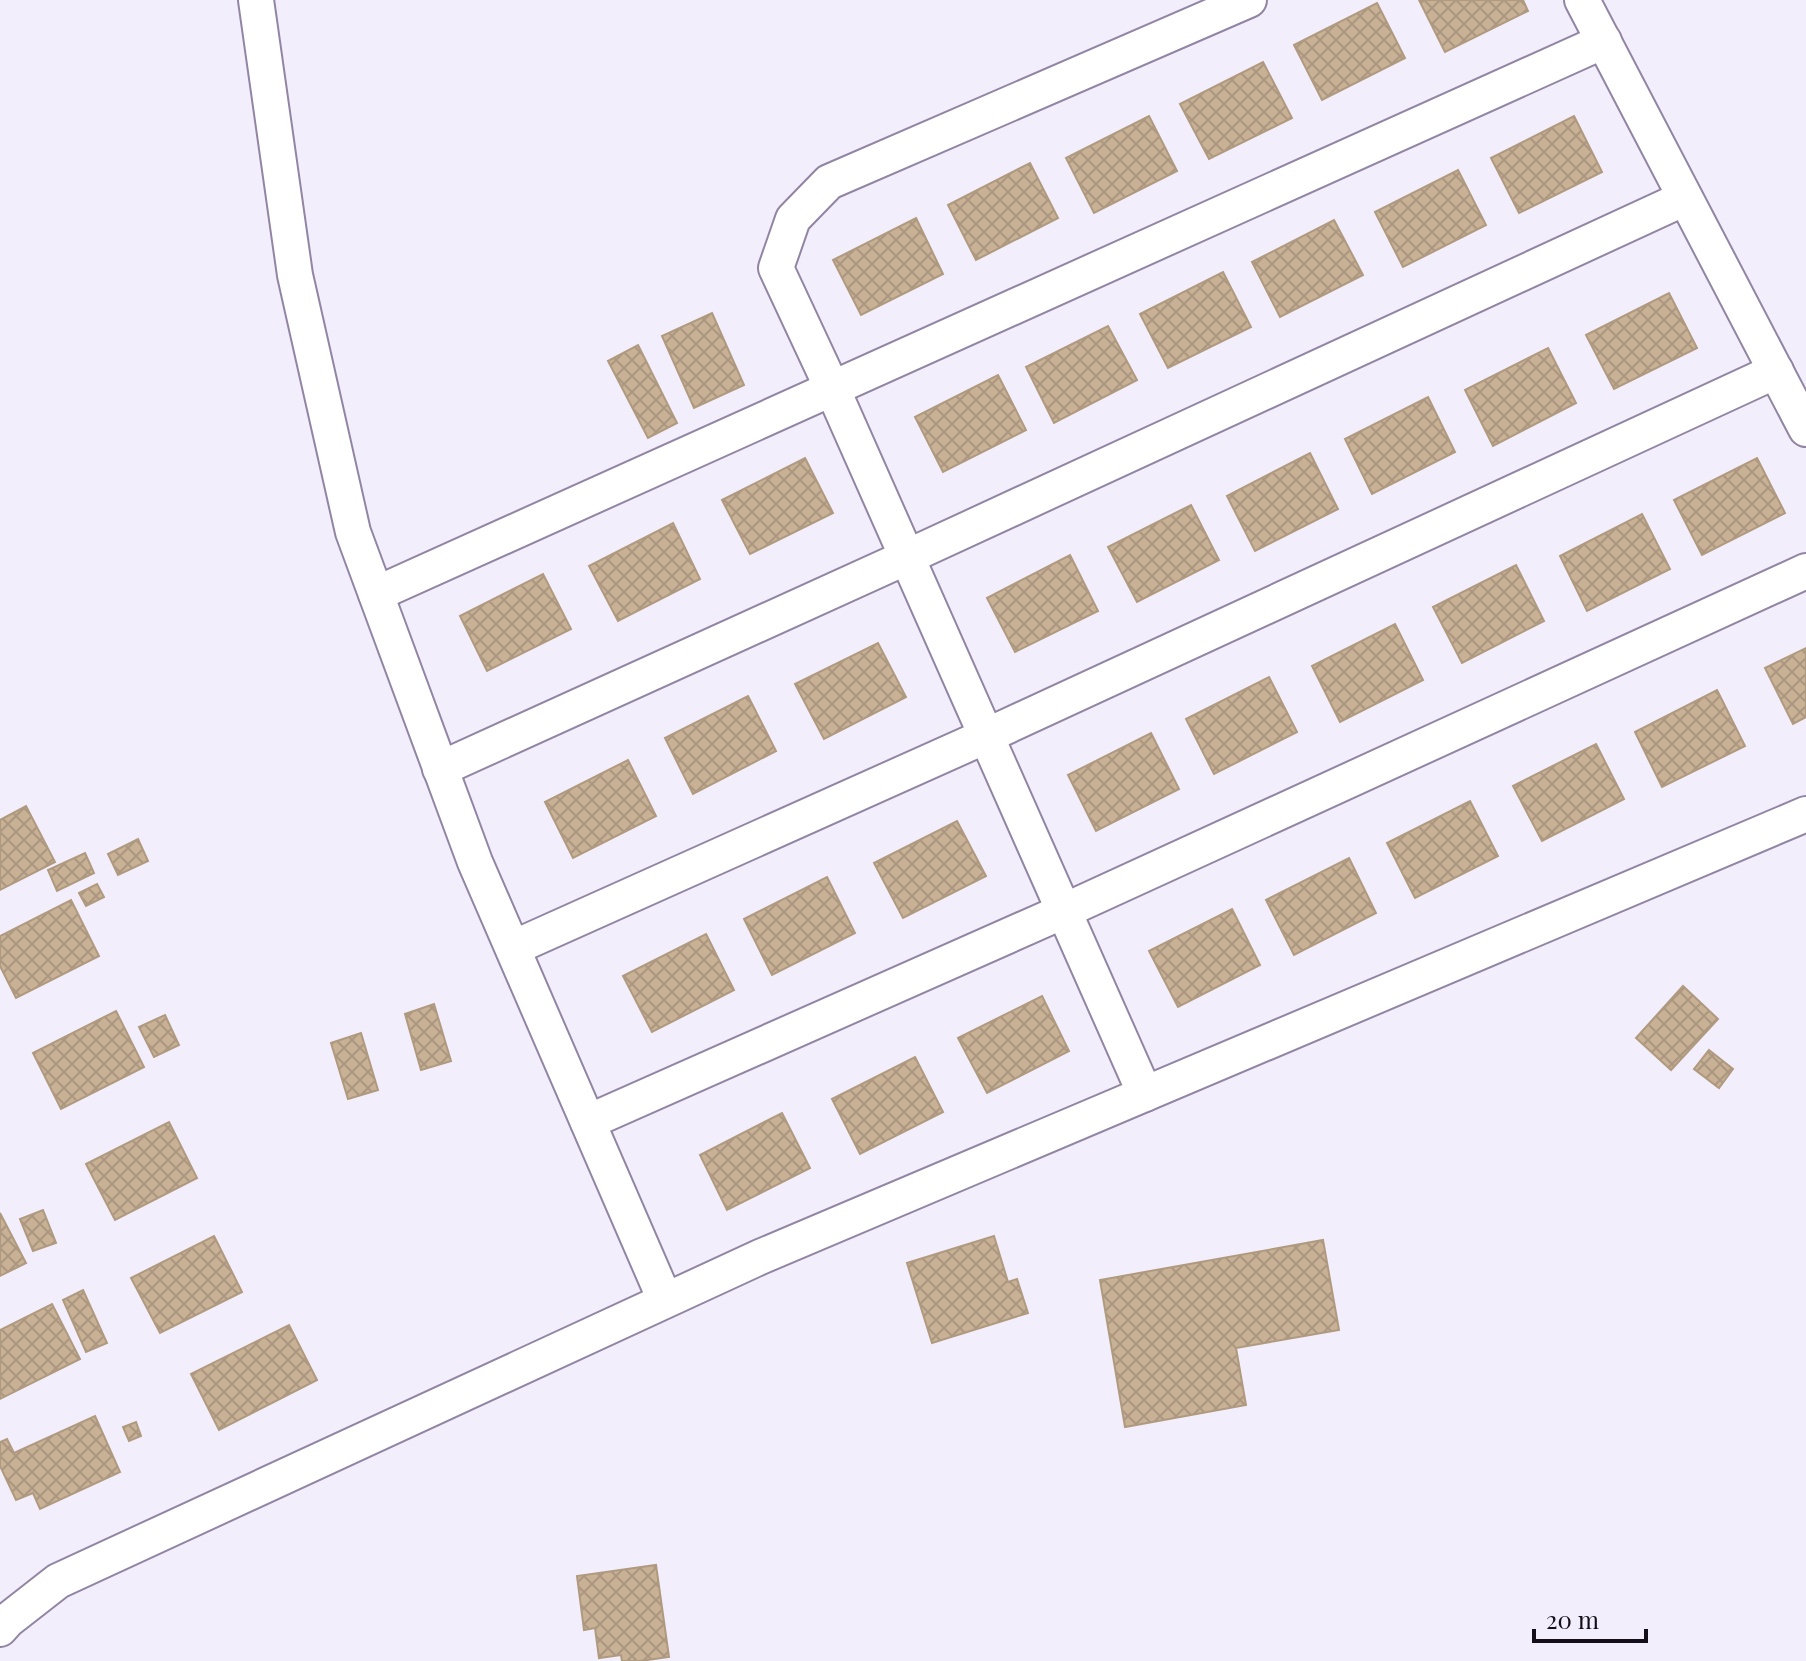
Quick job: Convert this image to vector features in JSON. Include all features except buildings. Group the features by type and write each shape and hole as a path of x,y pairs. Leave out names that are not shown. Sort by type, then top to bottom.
{"street":[{"path":"256,0 295,275 353,532 475,862 665,1300"},
{"path":"1145,1094 776,268 793,219 829,182 1249,0"},
{"path":"1582,0 1806,429"},
{"path":"376,594 1604,41"},
{"path":"440,769 1685,198"},
{"path":"513,948 986,736 1776,371"},
{"path":"588,1122 1064,911 1806,571"},
{"path":"3,1616 58,1581 760,1257 1806,814"}]}
